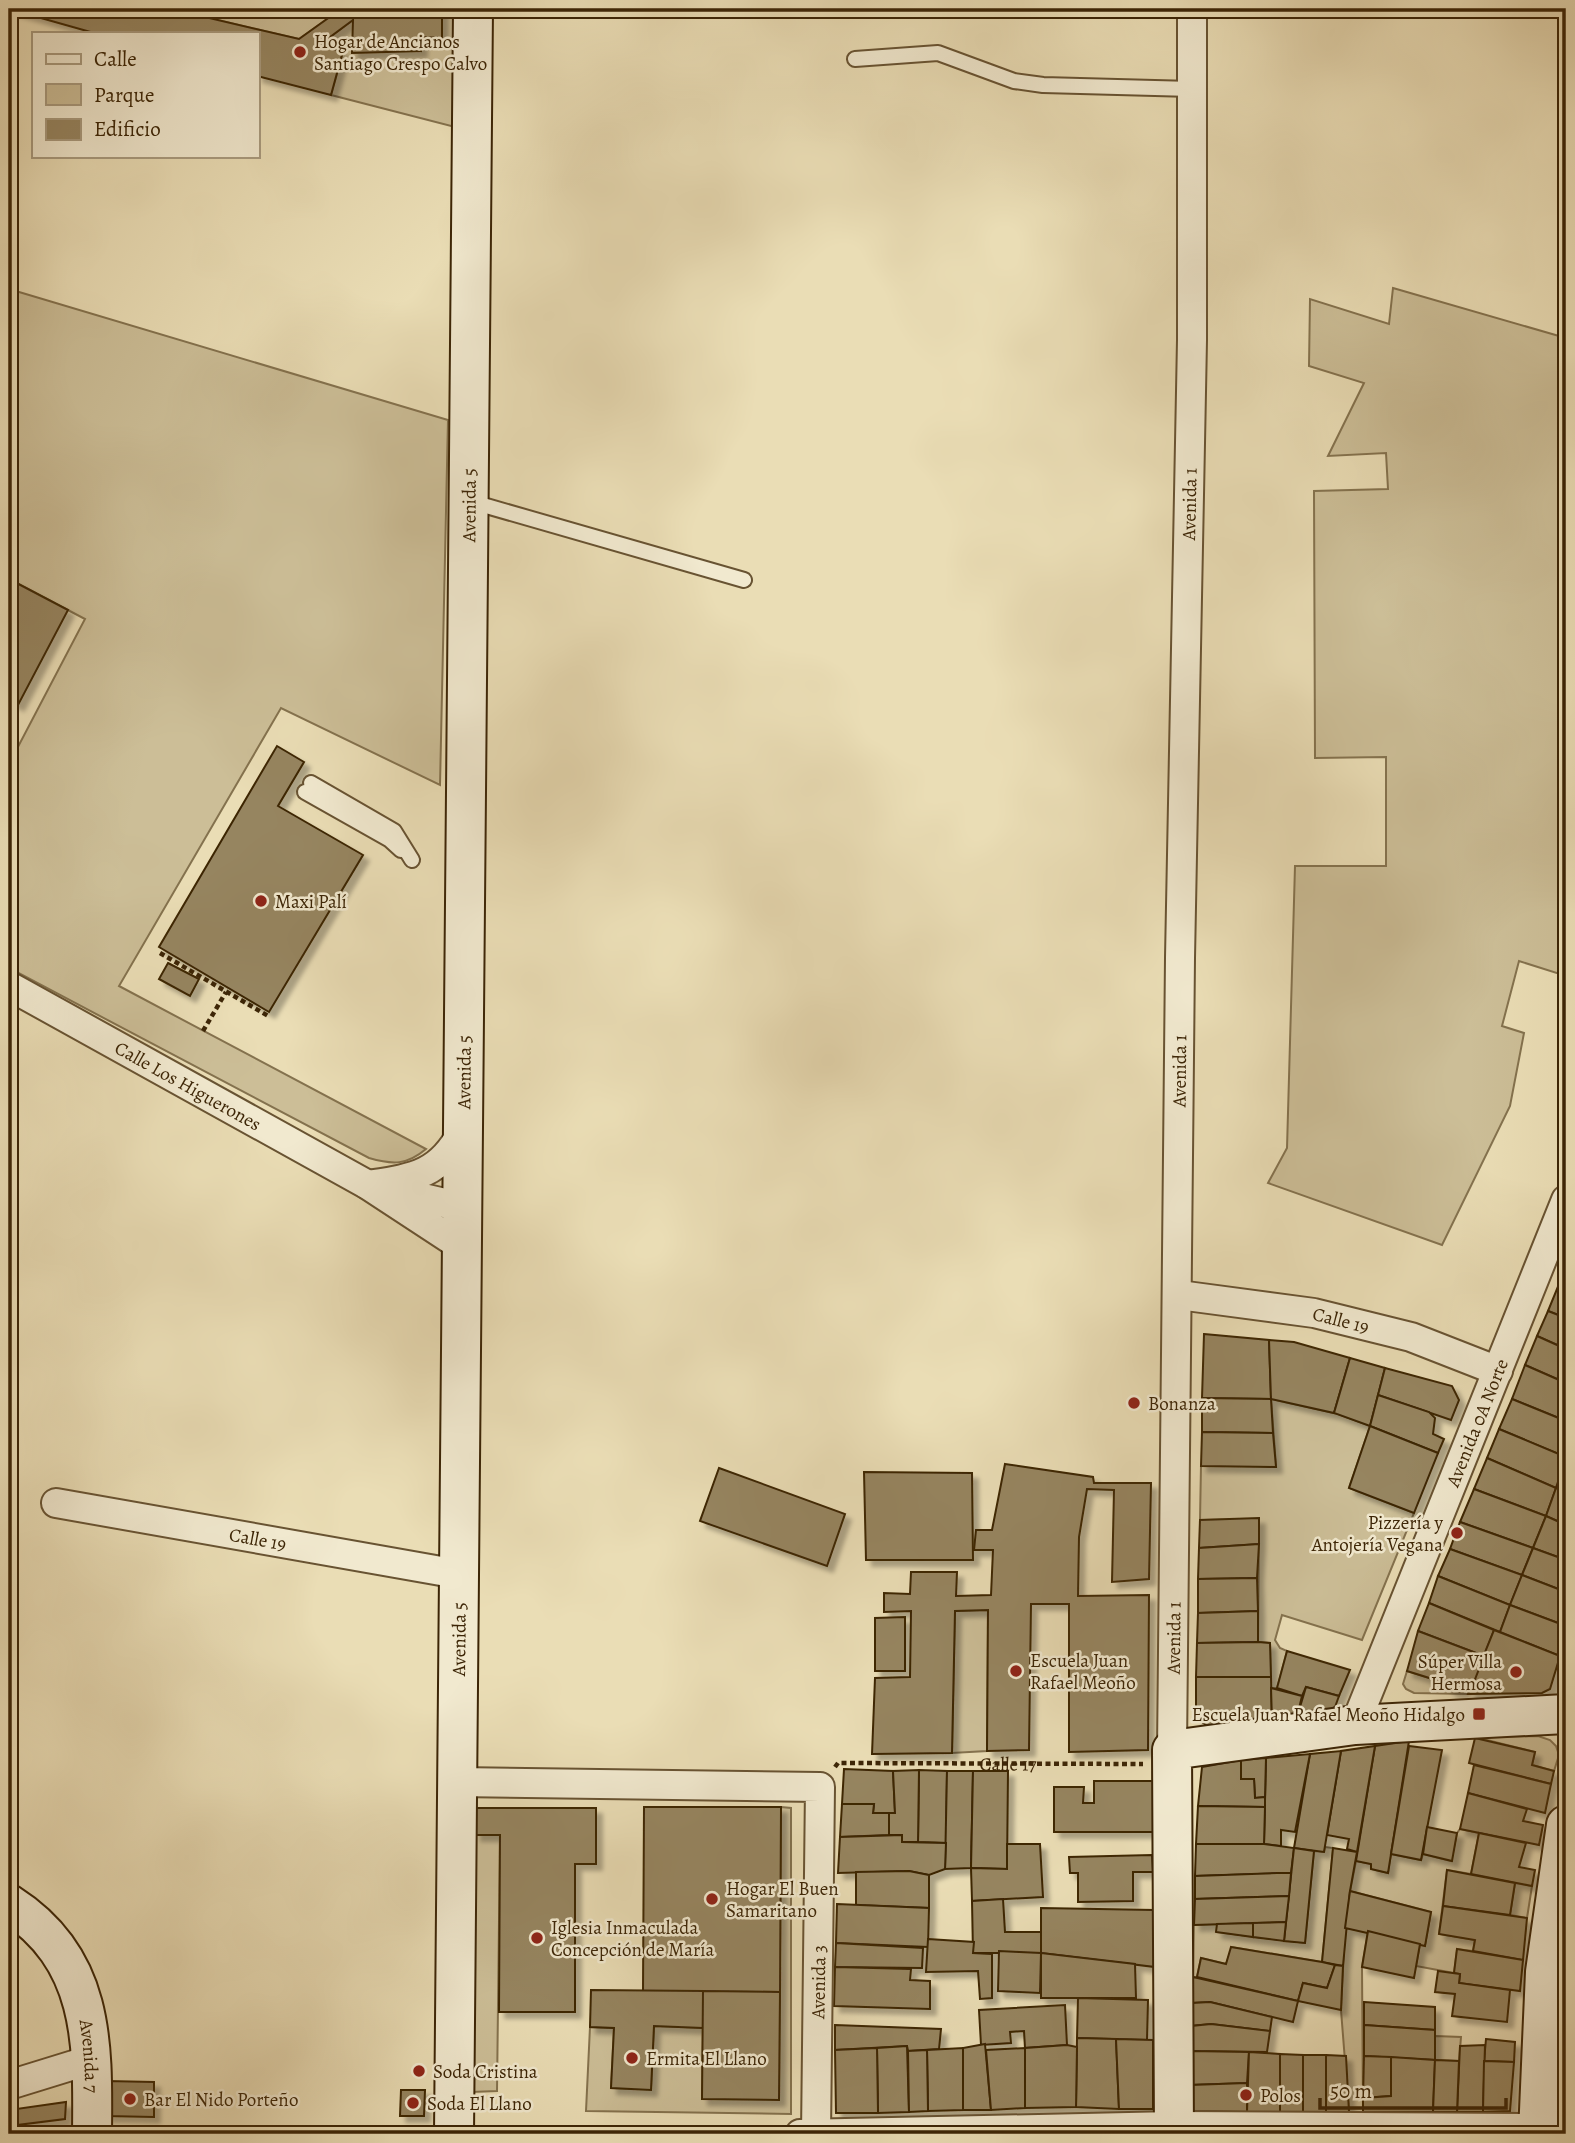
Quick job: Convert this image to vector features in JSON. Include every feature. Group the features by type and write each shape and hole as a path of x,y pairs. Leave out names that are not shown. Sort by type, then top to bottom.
{"street":[{"name":"Avenida 5","path":"454,2134 473,9"},
{"name":"Avenida 1","path":"1174,2130 1172,1750 1192,9"},
{"name":"Calle Los Higuerones","path":"9,986 368,1185 461,1246"},
{"path":"368,1185 402,1180 430,1170 450,1153 462,1132"},
{"name":"Calle Los Higuerones","path":"368,1185 462,1207"},
{"name":"Avenida 0A Norte","path":"1355,1725 1566,1200"},
{"name":"Calle 19","path":"1179,1295 1314,1313 1411,1337 1498,1371"},
{"name":"Calle 19","path":"56,1503 458,1574"},
{"path":"1172,1750 1355,1725 1566,1714"},
{"path":"457,1782 820,1787"},
{"name":"Avenida 3","path":"816,2134 820,1787"},
{"path":"800,2134 1174,2130 1538,2131 1545,1972 1566,1825"},
{"name":"Avenida 7","path":"9,1905 58,1950 77,1981 86,2016 92,2134"},
{"path":"9,2085 90,2060"}],"lane":[{"path":"855,59 938,53 1014,80 1043,85 1192,89"},
{"path":"468,501 744,580"},
{"path":"308,787 394,831 412,860 390,840 308,787"}],"path":[{"path":"160,953 270,1017"},
{"path":"203,1031 226,992"},
{"name":"Calle 17","path":"820,1787 838,1763 1128,1766 1151,1763 1172,1750"}],"green space":[{"path":"171,9 341,9 299,39"},
{"path":"442,9 457,9 455,127 331,95 343,52 318,46 353,20 421,51 421,37 442,38"},
{"path":"1393,288 1566,338 1566,976 1519,961 1502,1026 1524,1033 1510,1106 1442,1245 1268,1183 1287,1148 1295,866 1386,866 1386,757 1315,758 1314,491 1388,489 1386,453 1328,456 1364,383 1309,366 1310,299 1389,324"},
{"path":"9,289 448,420 440,785 281,708 119,986 426,1149 406,1161 385,1162 369,1158 9,968 9,764 85,619 9,579"},
{"path":"1271,1399 1338,1414 1370,1426 1349,1488 1414,1513 1362,1640 1282,1615 1275,1640 1280,1648 1287,1651 1277,1688 1271,1688 1270,1643 1258,1642 1259,1519 1200,1520 1201,1466 1276,1466"},
{"path":"988,1610 987,1751 952,1753 955,1611"},
{"path":"1407,1671 1442,1682 1452,1691 1462,1692 1465,1687 1472,1687 1468,1694 1414,1693 1403,1684"},
{"path":"1538,1736 1550,1740 1559,1755 1554,1771 1532,1765 1535,1752 1475,1737"},
{"path":"781,1807 791,1808 791,2114 586,2111 590,2027 614,2028 611,2088 651,2089 654,2026 703,2028 702,2099 779,2099"},
{"path":"1460,1829 1479,1833 1471,1874 1447,1870 1439,1934 1475,1940 1473,1951 1457,1949 1454,1973 1416,1966 1420,1944 1425,1945 1431,1912 1350,1891 1356,1861 1371,1864 1371,1869 1388,1873 1391,1854 1421,1860 1423,1854 1451,1861"},
{"path":"475,1835 500,1835 497,2091 471,2092"},
{"path":"1325,1847 1333,1848 1322,1962 1232,1947 1226,1964 1201,1958 1197,1977 1193,1977 1194,1925 1217,1924 1217,1932 1305,1943 1314,1851 1324,1852"},
{"path":"1515,1883 1532,1886 1527,1918 1510,1915"},
{"path":"1345,1928 1368,1931 1362,1967 1363,2112 1349,2112 1341,2010"},
{"path":"1435,2036 1461,2037 1459,2061 1435,2060"},
{"path":"1550,2081 1566,2084 1566,2134 1548,2134"}],"building":[{"name":"Hogar de Ancianos Santiago Crespo Calvo","path":"9,9 171,9 299,39 341,9 442,9 442,38 421,37 421,51 352,53 353,20 318,46 343,51 331,95 259,77 259,32 90,32"},
{"path":"9,579 68,610 18,705 9,700"},
{"name":"Maxi Palí","path":"277,746 304,762 278,806 363,855 269,1012 159,947"},
{"path":"168,963 199,979 190,996 159,979"},
{"path":"1566,1266 1566,1287 1559,1284"},
{"path":"1559,1284 1566,1287 1566,1318 1548,1311"},
{"path":"1548,1311 1566,1318 1566,1349 1537,1336"},
{"path":"1204,1334 1269,1340 1271,1399 1202,1398"},
{"path":"1537,1336 1566,1349 1566,1383 1525,1365"},
{"path":"1269,1340 1294,1342 1350,1358 1334,1413 1271,1399"},
{"path":"1350,1358 1385,1368 1370,1426 1334,1413"},
{"path":"1525,1365 1566,1383 1566,1421 1512,1399"},
{"path":"1385,1368 1452,1386 1459,1400 1451,1420 1378,1395"},
{"path":"1378,1395 1429,1412 1435,1418 1433,1434 1444,1439 1438,1453 1370,1426"},
{"path":"1202,1398 1271,1399 1273,1433 1202,1432"},
{"path":"1512,1399 1566,1421 1566,1457 1499,1429"},
{"path":"1370,1426 1438,1453 1414,1513 1349,1488"},
{"path":"1499,1429 1566,1457 1556,1488 1487,1458"},
{"path":"1202,1432 1273,1433 1276,1467 1201,1466"},
{"path":"1487,1458 1556,1488 1546,1516 1474,1489"},
{"path":"1005,1464 1093,1477 1094,1483 1151,1483 1149,1579 1112,1582 1114,1490 1087,1489 1079,1537 1078,1596 1149,1595 1148,1750 1069,1752 1069,1604 1031,1604 1029,1750 987,1751 988,1610 955,1611 952,1753 872,1754 875,1678 910,1677 911,1611 884,1612 884,1593 910,1594 911,1572 957,1572 956,1596 991,1595 993,1550 974,1550 976,1530 992,1530"},
{"path":"1566,1465 1566,1491 1556,1488"},
{"path":"719,1468 845,1514 827,1566 700,1521"},
{"path":"864,1472 972,1473 973,1560 866,1560"},
{"path":"1556,1488 1566,1491 1566,1525 1546,1516"},
{"path":"1474,1489 1546,1516 1533,1548 1460,1522"},
{"path":"1546,1516 1566,1525 1566,1560 1533,1548"},
{"path":"1259,1518 1259,1544 1199,1548 1200,1520"},
{"path":"1460,1522 1533,1548 1522,1575 1450,1549"},
{"path":"1259,1544 1257,1578 1198,1579 1199,1548"},
{"path":"1533,1548 1566,1560 1566,1592 1522,1575"},
{"path":"1450,1549 1522,1575 1510,1605 1438,1576"},
{"path":"1522,1575 1566,1592 1566,1626 1510,1605"},
{"path":"1438,1576 1510,1605 1500,1632 1429,1603"},
{"path":"1257,1578 1258,1611 1198,1613 1198,1579"},
{"path":"1429,1603 1494,1630 1484,1656 1418,1631"},
{"path":"1510,1605 1566,1626 1560,1656 1500,1632"},
{"path":"1258,1611 1258,1642 1197,1643 1198,1613"},
{"path":"905,1617 905,1671 875,1671 875,1618"},
{"name":"Súper Villa Hermosa","path":"1494,1630 1560,1656 1550,1689 1542,1693 1468,1694"},
{"path":"1418,1631 1484,1656 1472,1687 1465,1687 1463,1692 1452,1691 1442,1682 1407,1671"},
{"path":"1197,1643 1270,1643 1271,1677 1196,1677"},
{"path":"1287,1651 1350,1670 1339,1696 1306,1687 1302,1696 1277,1688"},
{"path":"1196,1677 1271,1677 1272,1721 1212,1730 1196,1717"},
{"path":"1306,1687 1339,1696 1335,1707 1323,1713 1297,1717"},
{"path":"1271,1688 1302,1696 1297,1717 1272,1721"},
{"path":"1475,1738 1535,1752 1532,1765 1554,1771 1551,1784 1469,1763"},
{"path":"1409,1741 1388,1873 1371,1869 1371,1864 1356,1861 1375,1746"},
{"path":"1375,1746 1357,1852 1347,1849 1349,1839 1327,1835 1341,1751"},
{"path":"1409,1746 1442,1750 1421,1860 1391,1854"},
{"path":"1341,1751 1324,1852 1294,1848 1310,1754"},
{"path":"1310,1754 1295,1832 1281,1830 1281,1846 1264,1844 1266,1758"},
{"path":"1266,1758 1265,1797 1255,1798 1254,1779 1241,1779 1241,1760"},
{"path":"1241,1760 1241,1779 1254,1779 1255,1798 1265,1797 1265,1807 1198,1806 1202,1767"},
{"path":"1474,1765 1551,1784 1545,1813 1468,1793"},
{"path":"844,1769 893,1771 895,1813 873,1813 874,1804 842,1804"},
{"path":"919,1770 947,1771 946,1843 918,1842"},
{"path":"919,1770 918,1842 902,1842 902,1835 889,1835 889,1813 895,1813 893,1771"},
{"path":"947,1771 973,1771 971,1868 945,1869"},
{"path":"973,1771 1008,1771 1007,1869 971,1868"},
{"path":"1094,1781 1155,1781 1155,1832 1054,1832 1054,1787 1084,1787 1083,1803 1094,1803"},
{"path":"1468,1793 1527,1809 1523,1821 1543,1825 1539,1845 1460,1829"},
{"path":"842,1804 874,1804 873,1813 889,1813 889,1835 840,1837"},
{"path":"1198,1806 1265,1807 1264,1844 1196,1844"},
{"name":"Hogar El Buen Samaritano","path":"644,1807 781,1807 780,1992 643,1991"},
{"name":"Iglesia Inmaculada Concepción de María","path":"475,1808 596,1808 596,1864 575,1864 575,2012 499,2012 500,1835 475,1835"},
{"path":"1427,1827 1457,1833 1452,1861 1423,1854"},
{"path":"1479,1833 1526,1843 1519,1867 1535,1870 1532,1886 1471,1874"},
{"path":"902,1835 902,1842 946,1843 945,1869 929,1875 909,1871 838,1873 840,1837"},
{"path":"1007,1844 1040,1844 1043,1897 972,1901 971,1868 1007,1869"},
{"path":"1196,1844 1264,1844 1294,1848 1291,1873 1195,1876"},
{"path":"1294,1848 1314,1851 1305,1943 1284,1941"},
{"path":"1333,1848 1357,1852 1350,1891 1343,1966 1322,1962"},
{"path":"1152,1855 1153,1872 1133,1872 1133,1901 1078,1902 1078,1873 1070,1873 1069,1857"},
{"path":"1447,1870 1515,1883 1510,1915 1443,1906"},
{"path":"909,1871 929,1875 929,1908 856,1905 856,1872"},
{"path":"1291,1873 1289,1896 1195,1899 1195,1876"},
{"path":"1350,1891 1431,1912 1425,1946 1345,1928"},
{"path":"1289,1896 1286,1922 1194,1925 1195,1899"},
{"path":"1003,1899 1005,1932 1041,1932 1041,1953 973,1953 972,1901"},
{"path":"837,1904 929,1908 928,1947 836,1943"},
{"path":"1443,1906 1527,1918 1523,1960 1473,1951 1475,1940 1439,1934"},
{"path":"1041,1908 1154,1910 1155,1967 1041,1953"},
{"path":"1286,1922 1284,1941 1253,1937 1253,1923"},
{"path":"1253,1923 1253,1937 1216,1932 1217,1924"},
{"path":"1368,1931 1420,1944 1414,1978 1362,1967"},
{"path":"928,1939 974,1942 973,1953 992,1954 992,1998 980,1999 978,1971 926,1972"},
{"path":"836,1943 923,1948 922,1968 835,1967"},
{"path":"1231,1947 1335,1965 1327,1988 1303,1983 1298,2001 1197,1977 1201,1958 1226,1964"},
{"path":"1457,1949 1523,1960 1520,1991 1459,1983 1460,1974 1454,1973"},
{"path":"999,1951 1041,1953 1040,1993 998,1991"},
{"path":"1041,1953 1135,1964 1136,1998 1041,1998"},
{"path":"1335,1965 1343,1966 1341,2010 1298,2001 1303,1983 1327,1988"},
{"path":"835,1967 911,1969 910,1980 930,1981 930,2009 834,2006"},
{"path":"1438,1971 1460,1974 1459,1983 1510,1990 1507,2022 1452,2016 1455,1994 1435,1992"},
{"path":"1193,1977 1298,2001 1293,2022 1210,2002 1192,2003"},
{"name":"Ermita El Llano","path":"591,1990 703,1991 703,2028 654,2026 651,2090 611,2088 614,2028 590,2027"},
{"path":"703,1991 780,1992 779,2100 702,2099"},
{"path":"1078,1998 1148,2000 1147,2040 1077,2038"},
{"path":"1210,2002 1272,2017 1270,2031 1211,2024 1191,2026 1192,2003"},
{"path":"1364,2002 1435,2007 1435,2030 1364,2025"},
{"path":"1065,2005 1067,2045 1025,2048 1024,2031 1010,2032 1011,2043 981,2045 979,2010"},
{"path":"1211,2024 1270,2031 1267,2052 1190,2051 1191,2026"},
{"path":"835,2025 941,2029 939,2049 908,2051 907,2046 835,2050"},
{"path":"1364,2025 1435,2030 1435,2060 1364,2056"},
{"path":"1077,2038 1116,2039 1119,2109 1076,2107"},
{"path":"1116,2039 1153,2040 1153,2109 1119,2109"},
{"path":"1486,2039 1515,2042 1514,2062 1484,2061"},
{"path":"985,2044 991,2110 963,2110 963,2048"},
{"path":"1067,2045 1077,2047 1076,2107 1025,2108 1025,2048"},
{"path":"1485,2045 1483,2112 1457,2112 1460,2046"},
{"path":"907,2046 909,2112 878,2113 877,2048"},
{"path":"877,2048 878,2113 836,2113 835,2050"},
{"path":"963,2048 963,2110 928,2111 927,2050"},
{"path":"1025,2048 1025,2108 991,2110 986,2050"},
{"path":"927,2050 928,2111 909,2112 908,2051"},
{"path":"1190,2051 1249,2052 1247,2083 1190,2085"},
{"path":"1249,2052 1280,2054 1280,2112 1247,2112"},
{"path":"1280,2054 1303,2055 1303,2112 1280,2112"},
{"path":"1303,2055 1326,2055 1326,2112 1303,2112"},
{"path":"1326,2055 1346,2056 1349,2112 1326,2112"},
{"path":"1364,2056 1391,2057 1391,2096 1363,2098"},
{"path":"1391,2057 1435,2060 1433,2112 1363,2112 1363,2098 1391,2096"},
{"path":"1435,2060 1459,2061 1457,2112 1433,2112"},
{"path":"1484,2061 1514,2062 1510,2111 1483,2112"},
{"name":"Bar El Nido Porteño","path":"106,2081 154,2082 154,2117 106,2116"},
{"path":"1247,2083 1247,2112 1192,2111 1190,2085"},
{"name":"Soda El Llano","path":"401,2090 425,2090 424,2116 400,2116"},
{"path":"66,2102 65,2119 9,2126 9,2110"}],"place":[{"name":"Hogar de Ancianos Santiago Crespo Calvo","path":"300,52"},
{"name":"Maxi Palí","path":"261,901"},
{"name":"Bonanza","path":"1134,1403"},
{"name":"Pizzería y Antojería Vegana","path":"1457,1533"},
{"name":"Escuela Juan Rafael Meoño","path":"1016,1671"},
{"name":"Súper Villa Hermosa","path":"1516,1672"},
{"name":"Escuela Juan Rafael Meoño Hidalgo","path":"1479,1714"},
{"name":"Hogar El Buen Samaritano","path":"712,1899"},
{"name":"Iglesia Inmaculada Concepción de María","path":"537,1938"},
{"name":"Ermita El Llano","path":"632,2058"},
{"name":"Soda Cristina","path":"419,2071"},
{"name":"Polos","path":"1246,2095"},
{"name":"Bar El Nido Porteño","path":"130,2099"},
{"name":"Soda El Llano","path":"413,2103"}]}
